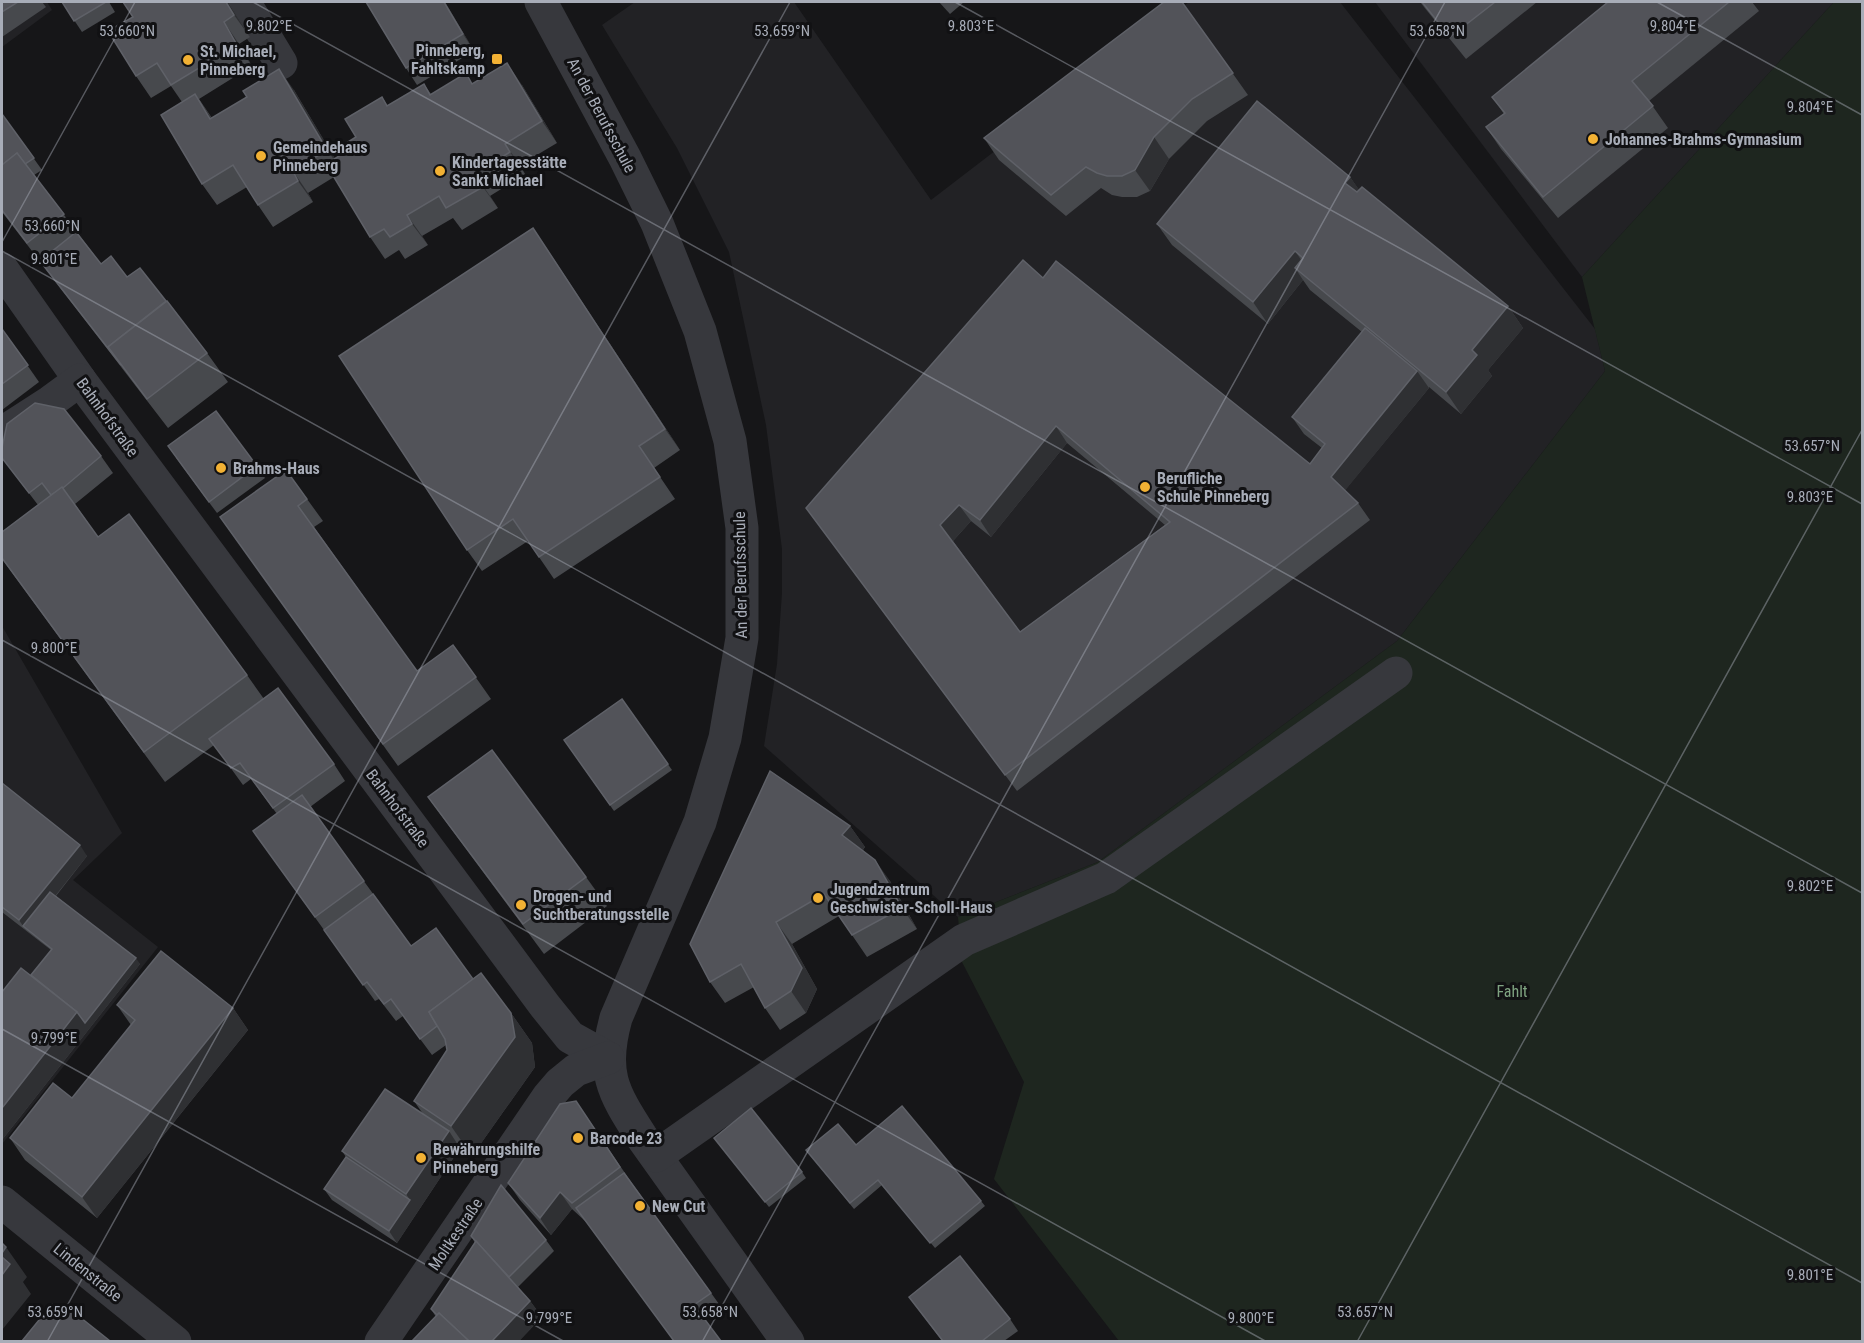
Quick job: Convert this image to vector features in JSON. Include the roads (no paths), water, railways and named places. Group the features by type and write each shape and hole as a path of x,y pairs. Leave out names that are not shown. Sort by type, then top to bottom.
{"street":[{"path":"244,2 281,63"},
{"name":"An der Berufsschule","path":"541,2 625,158 657,223 700,331 730,441 742,528 742,638 725,738 700,822 616,1018 610,1037 608,1058"},
{"name":"Bahnhofstraße","path":"2,269 81,380 545,1006 570,1037 608,1058"},
{"path":"2,433 81,380"},
{"path":"656,1156 964,940 1106,878 1396,672"},
{"path":"608,1058 611,1081 622,1106 788,1341"},
{"name":"Moltkestraße","path":"381,1341 548,1097 576,1070 608,1058"},
{"name":"Lindenstraße","path":"2,1202 175,1341"}],"place":[{"name":"Pinneberg, Fahltskamp","path":"497,59"},
{"name":"St. Michael, Pinneberg","path":"188,60"},
{"name":"Johannes-Brahms-Gymnasium","path":"1593,139"},
{"name":"Gemeindehaus Pinneberg","path":"261,156"},
{"name":"Kindertagesstätte Sankt Michael","path":"440,171"},
{"name":"Brahms-Haus","path":"221,468"},
{"name":"Berufliche Schule Pinneberg","path":"1145,487"},
{"name":"Jugendzentrum Geschwister-Scholl-Haus","path":"818,898"},
{"name":"Drogen- und Suchtberatungsstelle","path":"521,905"},
{"name":"Barcode 23","path":"578,1138"},
{"name":"Bewährungshilfe Pinneberg","path":"421,1158"},
{"name":"New Cut","path":"640,1206"}],"park label":[{"name":"Fahlt","path":"1512,991"}]}
